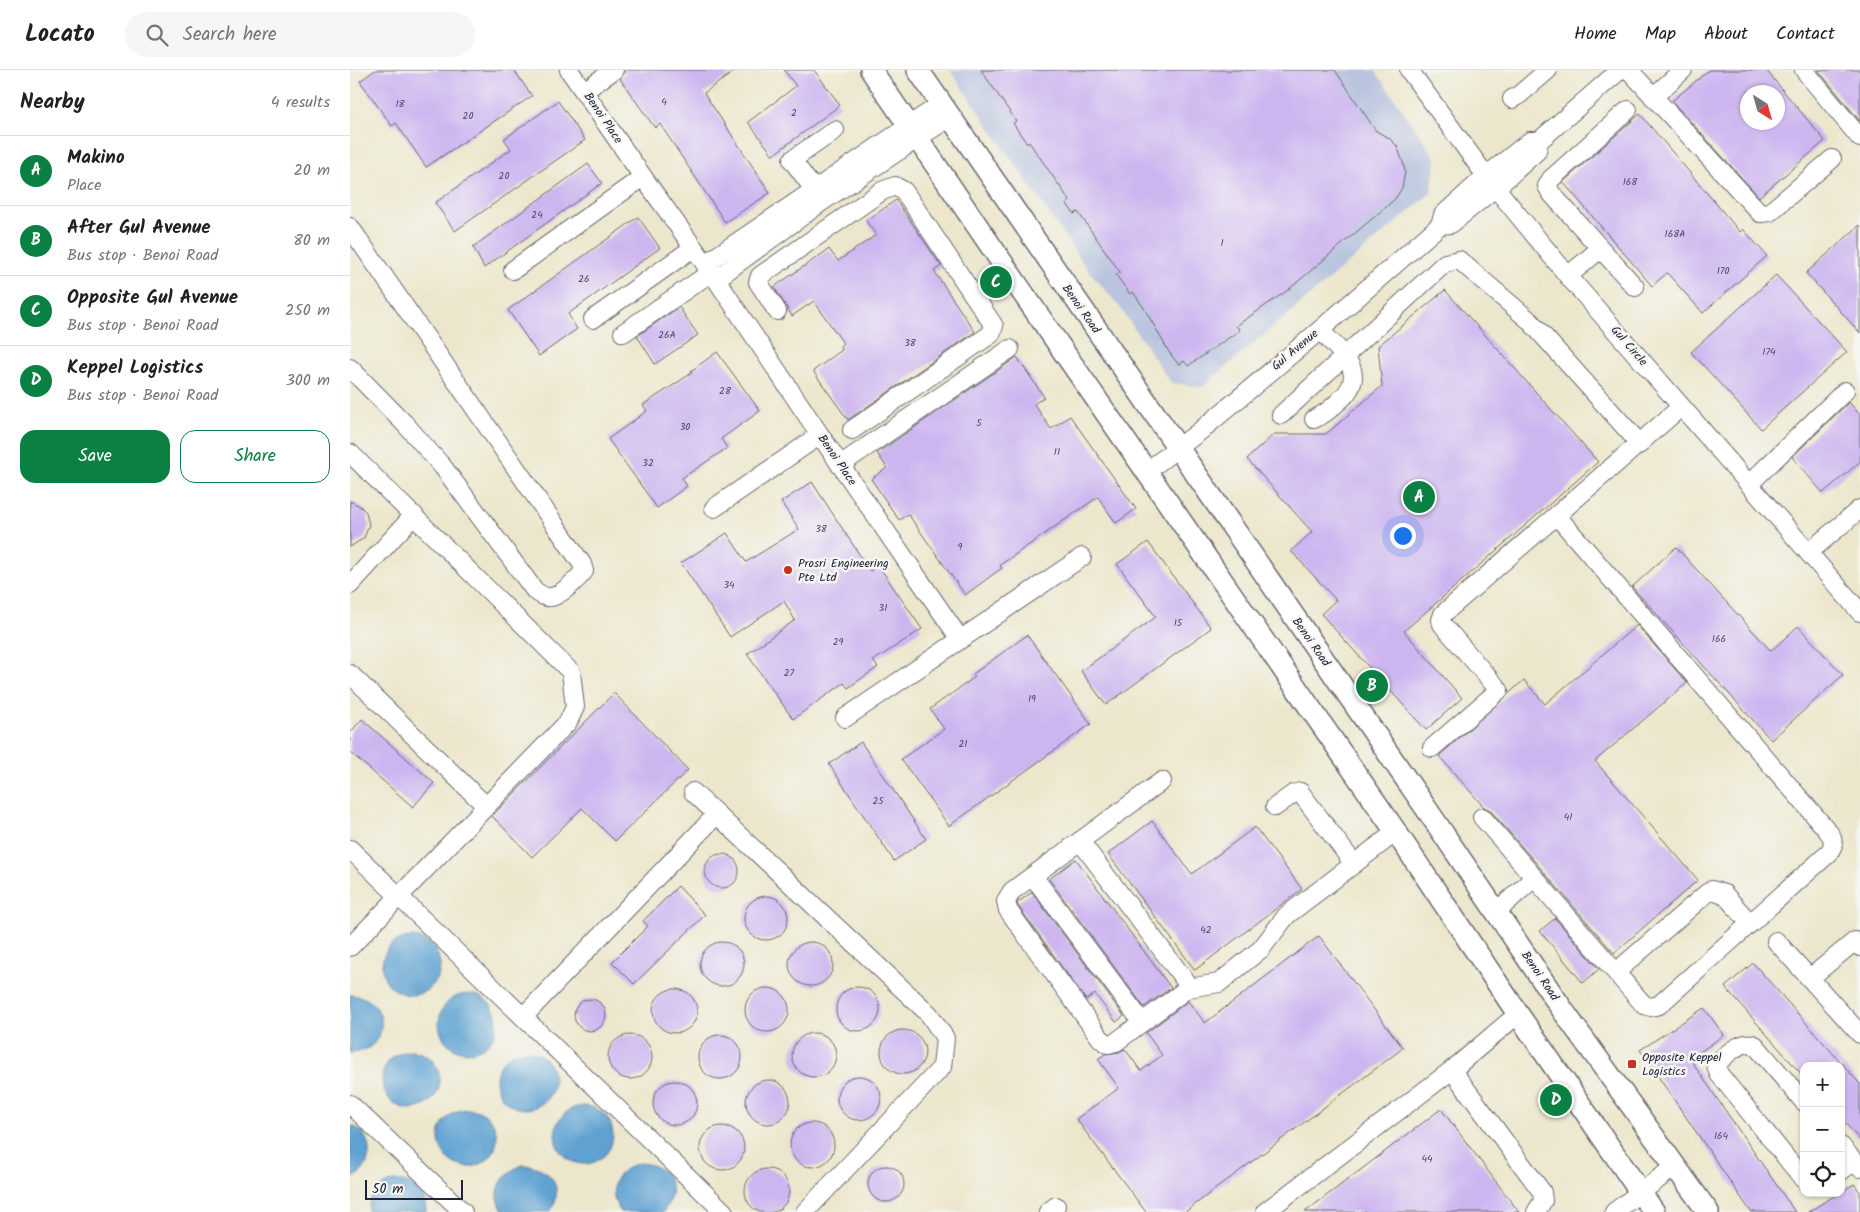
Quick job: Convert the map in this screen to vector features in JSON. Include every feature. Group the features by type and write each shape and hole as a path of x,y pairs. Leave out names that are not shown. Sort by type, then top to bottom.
{"main road":[{"path":"871,70 1396,832 1654,1212"},
{"name":"Benoi Road","path":"918,70 1564,1012 1708,1212"}],"street":[{"name":"Benoi Place","path":"570,70 960,640"},
{"path":"584,91 614,70"},
{"name":"Gul Circle","path":"1409,70 1491,182 1568,276 1860,612"},
{"path":"1512,99 1548,70"},
{"name":"Gul Avenue","path":"1146,471 1178,449 1320,330 1440,225 1451,224 1491,182 1537,150 1539,141 1620,70"},
{"path":"1629,70 1760,213 1770,212 1832,159"},
{"path":"1653,96 1683,70"},
{"path":"1804,70 1860,138"},
{"path":"623,333 802,207 946,110"},
{"path":"1628,110 1552,179 1547,186 1551,193 1635,287"},
{"path":"819,196 792,160 835,130"},
{"path":"513,270 643,177"},
{"path":"777,312 758,282 760,276 882,191 895,186 904,191 994,326 991,334 852,430"},
{"path":"802,207 821,234"},
{"path":"350,227 582,564 584,571 578,578 556,595 550,597 535,591 443,468 405,424 350,368"},
{"path":"593,319 693,248"},
{"path":"1568,276 1600,249"},
{"path":"1280,416 1445,263 1458,260 1530,320 1640,444"},
{"path":"1314,420 1325,414 1342,400 1354,383 1351,366 1320,330"},
{"path":"840,465 1010,349"},
{"path":"1749,484 1845,391"},
{"path":"1432,748 1499,690 1445,628 1441,620 1444,614 1681,407"},
{"path":"714,508 820,435"},
{"path":"350,453 571,672 574,687 574,708 568,722 350,947"},
{"path":"1809,552 1860,509"},
{"path":"350,585 414,515"},
{"path":"1482,817 1647,1007 1655,1007 1829,853 1833,845 1832,837 1557,516"},
{"path":"845,718 1082,557"},
{"path":"350,674 486,806"},
{"path":"1162,780 1032,876 1008,896 1006,900 1008,910 1101,1039 1108,1044 1113,1043 1190,987 1219,982 1261,949 1287,915 1396,832"},
{"path":"693,792 929,1014 945,1038 942,1067 929,1083 805,1212"},
{"path":"1275,807 1293,794 1300,792 1354,864"},
{"path":"523,1017 717,814"},
{"path":"1080,841 1190,987"},
{"path":"350,849 724,1212"},
{"path":"1032,876 1142,1022"},
{"path":"1496,912 1534,878"},
{"path":"1616,972 1712,890 1724,894 1750,923"},
{"path":"1810,978 1854,941 1860,947"},
{"path":"1776,942 1860,1034"},
{"path":"1265,1212 1452,1070 1518,1014"},
{"path":"1800,1097 1755,1045 1751,1043 1743,1044 1723,1058 1716,1066 1719,1074 1800,1175"},
{"path":"1452,1070 1542,1192 1543,1201 1536,1212"},
{"path":"350,1104 463,1212"},
{"path":"1844,1152 1852,1167"},
{"path":"1614,1212 1676,1166"}],"shaded area":[{"path":"950,70 1375,70 1436,159 1431,193 1202,387 1171,383 1119,306 1088,270"}],"water":[{"path":"405,937 417,937 432,945 440,960 440,972 432,987 417,995 405,995 390,987 382,972 382,960 390,945"},
{"path":"462,994 474,994 489,1002 497,1017 497,1029 489,1044 474,1052 462,1052 447,1044 439,1029 439,1017 447,1002"},
{"path":"350,995 364,998 374,1004 380,1014 382,1024 380,1034 374,1044 364,1050 350,1053"},
{"path":"405,1051 417,1051 432,1059 440,1074 440,1086 432,1101 417,1109 405,1109 390,1101 382,1086 382,1074 390,1059"},
{"path":"519,1051 531,1051 546,1059 554,1074 554,1086 546,1101 531,1109 519,1109 504,1101 496,1086 496,1074 504,1059"},
{"path":"578,1106 590,1106 605,1114 613,1129 613,1141 605,1156 590,1164 578,1164 563,1156 555,1141 555,1129 563,1114"},
{"path":"462,1109 474,1109 489,1117 497,1132 497,1144 489,1159 474,1167 462,1167 447,1159 439,1144 439,1132 447,1117"},
{"path":"350,1125 358,1129 364,1136 368,1143 369,1152 368,1161 364,1168 358,1175 350,1179"},
{"path":"638,1163 657,1167 668,1178 671,1194 669,1203 663,1212 621,1212 616,1204 613,1189 618,1176 630,1166"},
{"path":"523,1165 541,1169 553,1180 556,1187 556,1195 555,1203 550,1212 504,1212 498,1198 500,1184 509,1173"},
{"path":"393,1181 407,1183 417,1189 424,1199 426,1212 368,1212 370,1201 375,1192"}],"building":[{"path":"375,70 514,70 532,96 426,167 396,123 392,126 360,81"},
{"path":"626,70 736,70 704,93 770,193 725,222 660,124 655,128 620,79"},
{"path":"784,70 814,70 840,105 773,155 748,122 796,86"},
{"path":"981,70 1335,70 1376,131 1389,138 1397,146 1405,172 1402,188 1395,199 1288,290 1236,326 1240,330 1188,366 1184,361 1179,365 1169,352 1133,292 1130,294 1116,275 1120,272 1078,212 1074,214 1067,204 1070,201 1029,142 1027,144 1013,123 1016,121"},
{"path":"1709,70 1766,70 1778,85 1740,85 1740,130 1785,130 1785,93 1825,141 1759,197 1672,101"},
{"path":"1818,70 1860,70 1860,121"},
{"path":"558,101 585,140 455,231 435,203 511,149 504,139"},
{"path":"1640,114 1740,232 1743,229 1767,256 1703,313 1667,273 1652,286 1563,182"},
{"path":"588,164 602,183 484,268 473,247"},
{"path":"896,200 941,266 934,271 975,332 848,420 813,371 842,350 840,346 843,343 814,301 792,316 774,287 829,249 838,261 876,235 866,221"},
{"path":"638,217 660,248 568,314 577,329 539,356 508,310"},
{"path":"1860,225 1860,333 1806,273"},
{"path":"1776,275 1847,352 1761,429 1691,352"},
{"path":"1445,290 1598,462 1404,631 1462,698 1426,730 1321,614 1336,600 1291,551 1312,532 1247,459 1274,434 1326,434 1382,386 1378,346"},
{"path":"679,307 698,335 655,364 637,336"},
{"path":"717,352 760,411 721,439 727,448 682,478 687,486 657,508 608,439 647,411 643,405 692,373 691,371"},
{"path":"1017,357 1044,397 1034,404 1051,429 1070,416 1136,509 1116,523 1098,497 1000,565 1002,568 965,595 908,514 899,520 871,479 887,468 877,453"},
{"path":"1849,402 1860,415 1860,462 1823,493 1792,457"},
{"path":"812,482 870,571 878,565 922,629 873,661 878,667 848,688 844,683 793,719 747,654 795,620 784,601 730,637 681,563 727,533 746,562 799,529 781,502"},
{"path":"350,501 360,506 366,512 369,525 364,538 350,547"},
{"path":"1148,542 1211,628 1106,705 1081,671 1156,617 1117,564"},
{"path":"1676,547 1771,651 1798,626 1843,675 1771,740 1632,587"},
{"path":"1637,625 1687,683 1595,761 1698,880 1614,953 1490,810 1484,807 1439,756 1524,680 1545,704"},
{"path":"1027,635 1091,724 949,826 901,759 944,729 930,709 975,677 973,674"},
{"path":"614,693 688,770 615,841 582,808 532,857 492,816"},
{"path":"362,719 434,783 413,807 350,752 350,733"},
{"path":"861,742 926,839 894,861 829,764"},
{"path":"1152,821 1192,874 1255,827 1302,889 1195,970 1108,854"},
{"path":"722,854 729,855 734,859 738,864 738,878 734,883 729,887 722,888 715,887 710,883 706,878 705,871 706,864 710,859 715,855"},
{"path":"1076,859 1171,988 1144,1007 1049,879"},
{"path":"678,886 705,915 634,984 612,962 648,926 643,921"},
{"path":"1032,892 1124,1016 1116,1022 1095,994 1086,1000 1018,906 1017,903"},
{"path":"762,896 770,896 782,902 788,918 782,934 770,940 762,940 750,934 744,922 744,914 750,902"},
{"path":"1555,918 1599,969 1583,983 1540,931"},
{"path":"1319,936 1403,1048 1185,1212 1146,1212 1076,1119 1119,1088 1098,1059 1105,1054 1125,1049 1141,1071 1162,1055 1146,1033 1188,1001 1205,1023"},
{"path":"718,942 726,942 738,948 744,964 738,980 726,986 718,986 706,980 700,968 700,960 706,948"},
{"path":"807,942 815,942 827,948 833,964 827,980 815,986 807,986 795,980 789,968 789,960 795,948"},
{"path":"1753,963 1841,1062 1800,1062 1800,1072 1725,987"},
{"path":"854,987 862,987 874,993 880,1009 874,1025 862,1031 854,1031 842,1025 836,1013 836,1005 842,993"},
{"path":"763,988 771,988 783,994 789,1010 783,1026 771,1032 763,1032 751,1026 745,1014 745,1006 751,994"},
{"path":"671,989 679,989 691,995 697,1011 691,1027 679,1033 671,1033 659,1027 653,1015 653,1007 659,995"},
{"path":"590,999 596,1000 601,1004 605,1009 605,1021 601,1026 596,1030 590,1031 584,1030 579,1026 575,1021 574,1015 575,1009 579,1004 584,1000"},
{"path":"1704,1008 1724,1035 1690,1059 1795,1212 1751,1212 1640,1050"},
{"path":"899,1030 907,1030 919,1036 925,1052 919,1068 907,1074 899,1074 887,1068 881,1056 881,1048 887,1036"},
{"path":"810,1033 818,1033 830,1039 836,1055 830,1071 818,1077 810,1077 798,1071 792,1059 792,1051 798,1039"},
{"path":"626,1035 634,1035 646,1041 652,1057 646,1073 634,1079 626,1079 614,1073 608,1061 608,1053 614,1041"},
{"path":"716,1035 724,1035 736,1041 742,1057 736,1073 724,1079 716,1079 704,1073 698,1061 698,1053 704,1041"},
{"path":"1845,1067 1860,1084 1860,1140 1845,1123"},
{"path":"855,1076 863,1076 875,1082 881,1098 875,1114 863,1120 855,1120 843,1114 837,1102 837,1094 843,1082"},
{"path":"764,1080 772,1080 784,1086 790,1102 784,1118 772,1124 764,1124 752,1118 746,1106 746,1098 752,1086"},
{"path":"671,1081 679,1081 691,1087 697,1103 691,1119 679,1125 671,1125 659,1119 653,1107 653,1099 659,1087"},
{"path":"1441,1109 1519,1212 1305,1212"},
{"path":"808,1123 816,1123 828,1129 834,1145 828,1161 816,1167 808,1167 796,1161 790,1149 790,1141 796,1129"},
{"path":"718,1126 726,1126 738,1132 744,1148 738,1164 726,1170 718,1170 706,1164 700,1152 700,1144 706,1132"},
{"path":"886,1166 899,1171 904,1184 899,1197 886,1202 873,1197 868,1184 873,1171"},
{"path":"763,1169 771,1169 783,1175 789,1191 783,1207 771,1213 763,1213 751,1207 745,1195 745,1187 751,1175"},
{"path":"1854,1184 1860,1192 1860,1212 1808,1212 1832,1197 1845,1197 1845,1190"}],"place":[{"name":"Opposite Gul Avenue","path":"996,282"},
{"name":"Makino","path":"1419,497"},
{"name":"Prosri Engineering Pte Ltd","path":"788,570"},
{"name":"After Gul Avenue","path":"1372,686"},
{"name":"Opposite Keppel Logistics","path":"1632,1064"},
{"name":"Keppel Logistics","path":"1556,1100"}]}
